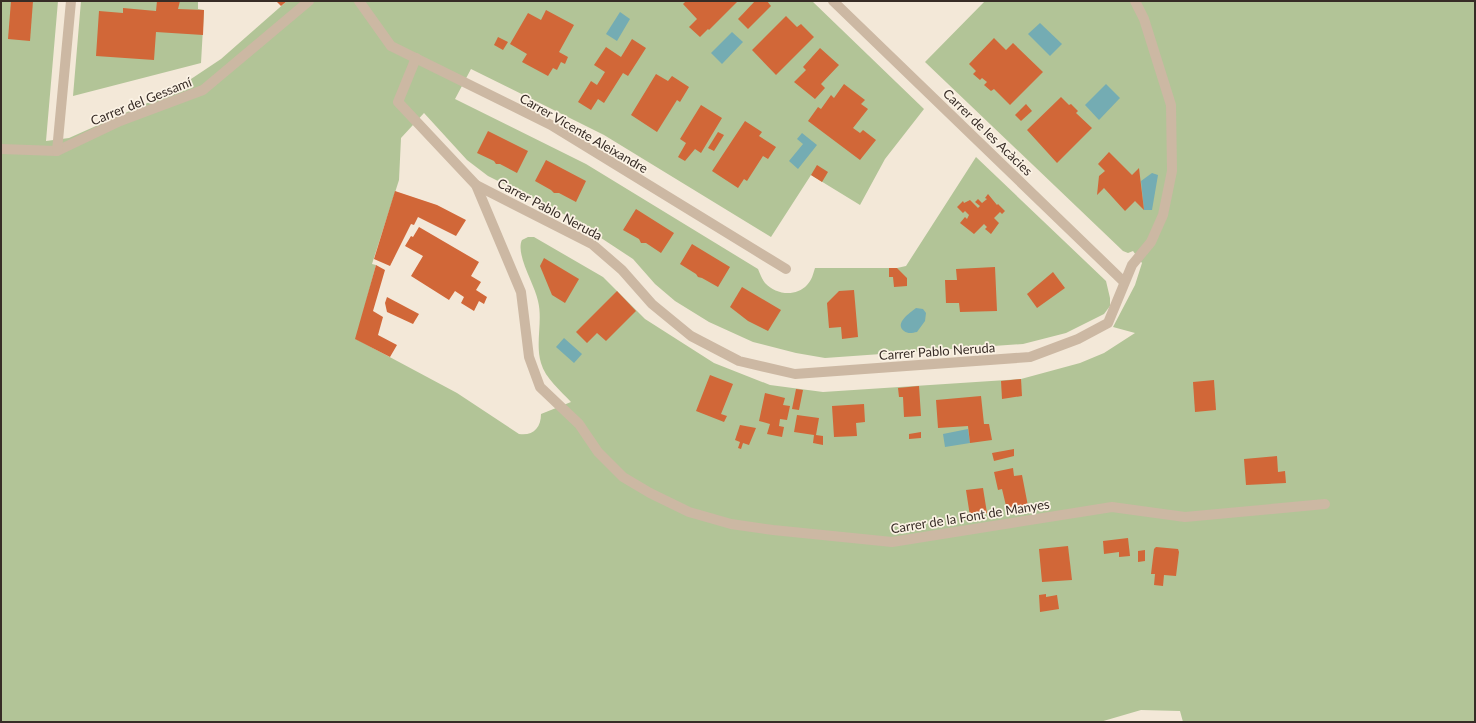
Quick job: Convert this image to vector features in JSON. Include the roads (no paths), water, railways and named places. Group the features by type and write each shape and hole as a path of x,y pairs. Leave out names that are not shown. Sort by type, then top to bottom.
{"street":[{"path":"57,151 71,1"},
{"name":"Carrer del Gessamí","path":"1,149 57,151 120,121 203,90 309,1"},
{"name":"Carrer Vicente Aleixandre","path":"359,1 391,46 551,125 786,270"},
{"name":"Carrer de les Acàcies","path":"833,1 1124,282"},
{"name":"Carrer Pablo Neruda","path":"476,185 592,244 622,270 652,304 691,336 739,361 796,374 1030,357 1078,339 1108,323 1132,265 1151,242 1163,215 1172,171 1171,106 1144,19 1136,1"},
{"name":"Carrer de la Font de Manyes","path":"416,58 398,102 476,185 521,292 529,357 540,386 579,424 598,452 623,477 650,493 690,512 731,524 892,542 1112,506 1185,517 1325,504"}],"water":[{"path":"620,12 630,19 617,41 606,34"},
{"path":"1040,23 1062,44 1050,56 1028,34"},
{"path":"732,32 743,42 722,64 711,53"},
{"path":"1106,84 1120,98 1099,120 1085,105"},
{"path":"802,133 817,145 798,169 789,161 803,144 797,139"},
{"path":"1152,173 1158,175 1152,210 1144,210 1141,181"},
{"path":"916,308 923,309 926,313 925,321 917,332 907,333 901,328 902,322 907,315"},
{"path":"564,338 582,354 574,363 556,347"},
{"path":"968,429 970,443 945,447 943,434"}]}
